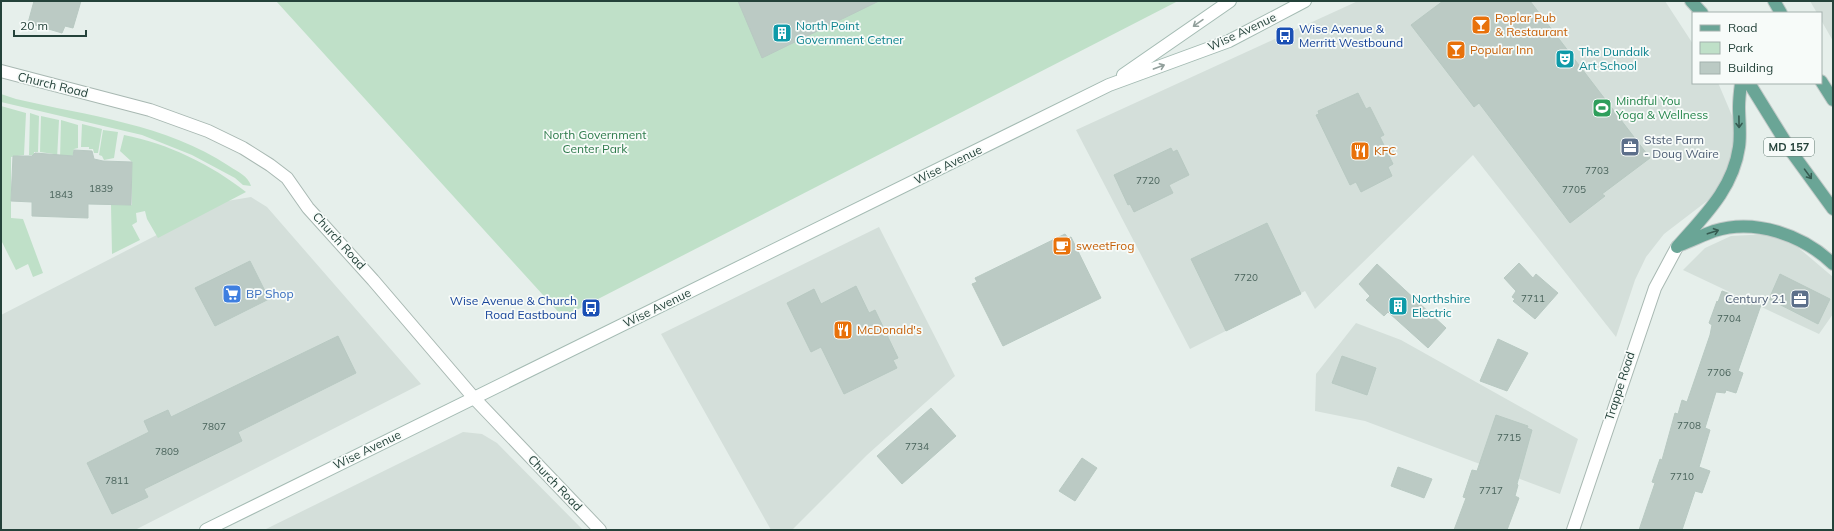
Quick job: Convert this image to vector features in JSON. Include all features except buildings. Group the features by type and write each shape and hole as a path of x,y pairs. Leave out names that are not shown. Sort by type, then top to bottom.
{"main road":[{"name":"Wise Avenue","path":"1109,85 1230,1"},
{"name":"Wise Avenue","path":"206,530 1109,85 1229,41 1305,1"},
{"path":"1691,1 1701,12"},
{"path":"1702,1 1708,12"},
{"name":"Church Road","path":"1,71 150,110 208,131 243,148 287,178 308,208 373,280 474,398 600,530"},
{"path":"1822,83 1833,100"},
{"path":"1677,247 1726,189 1735,169 1740,146 1739,106 1741,84"},
{"name":"MD 157","path":"1750,84 1793,154 1833,209"},
{"path":"1677,247 1715,231 1739,226 1766,228 1800,241 1833,264"},
{"name":"Trappe Road","path":"1572,530 1655,288 1677,247"}],"shaded area":[{"path":"1358,1 1665,1 1692,42 1692,84 1719,85 1733,118 1734,147 1728,173 1711,198 1664,234 1646,257 1635,280 1616,337 1473,155 1315,309 1305,291 1190,349 1076,130"},
{"path":"1810,1 1833,1 1833,41 1822,22 1822,12 1816,12"},
{"path":"251,197 267,207 421,384 135,530 1,530 1,315 221,202"},
{"path":"879,227 955,376 867,455 792,530 771,530 661,334"},
{"path":"1768,234 1794,244 1833,277 1833,314 1819,334 1683,270 1705,248 1731,236"},
{"path":"1356,323 1401,340 1578,439 1560,494 1365,421 1315,411 1316,374"},
{"path":"463,432 482,434 497,443 583,530 264,530"}],"green space":[{"name":"North Government Center Park","path":"276,1 1178,1 563,317"},
{"path":"1,94 16,99 126,123 179,140 205,152 239,172 248,180 251,186 243,185 235,178 192,155 142,135 1,102"},
{"path":"1,106 26,113 24,155 11,157 11,218 23,219 43,273 33,277 28,264 16,270 1,240"},
{"path":"30,113 39,116 38,152 34,152 34,155 29,155"},
{"path":"41,116 59,120 57,159 55,158 54,154 40,152"},
{"path":"61,120 78,125 78,148 74,149 72,159 60,159"},
{"path":"82,124 102,129 98,153 94,153 93,149 89,149 89,147 81,147"},
{"path":"103,130 118,132 114,158 104,160 102,156 99,155"},
{"path":"124,135 156,143 188,156 219,173 246,192 158,238 147,219 145,211 136,213 137,222 132,225 140,240 112,254 111,205 132,205 132,162 120,151"}],"place":[{"name":"Poplar Pub & Restaurant","path":"1481,25"},
{"name":"North Point Government Cetner","path":"782,33"},
{"name":"Wise Avenue & Merritt Westbound","path":"1285,36"},
{"name":"Popular Inn","path":"1456,50"},
{"name":"The Dundalk Art School","path":"1565,59"},
{"name":"Mindful You Yoga & Wellness","path":"1602,108"},
{"name":"Stste Farm - Doug Waire","path":"1630,147"},
{"name":"KFC","path":"1360,151"},
{"name":"sweetFrog","path":"1062,246"},
{"name":"BP Shop","path":"232,294"},
{"name":"Century 21","path":"1800,299"},
{"name":"Northshire Electric","path":"1398,306"},
{"name":"Wise Avenue & Church Road Eastbound","path":"591,308"},
{"name":"McDonald's","path":"843,330"}]}
